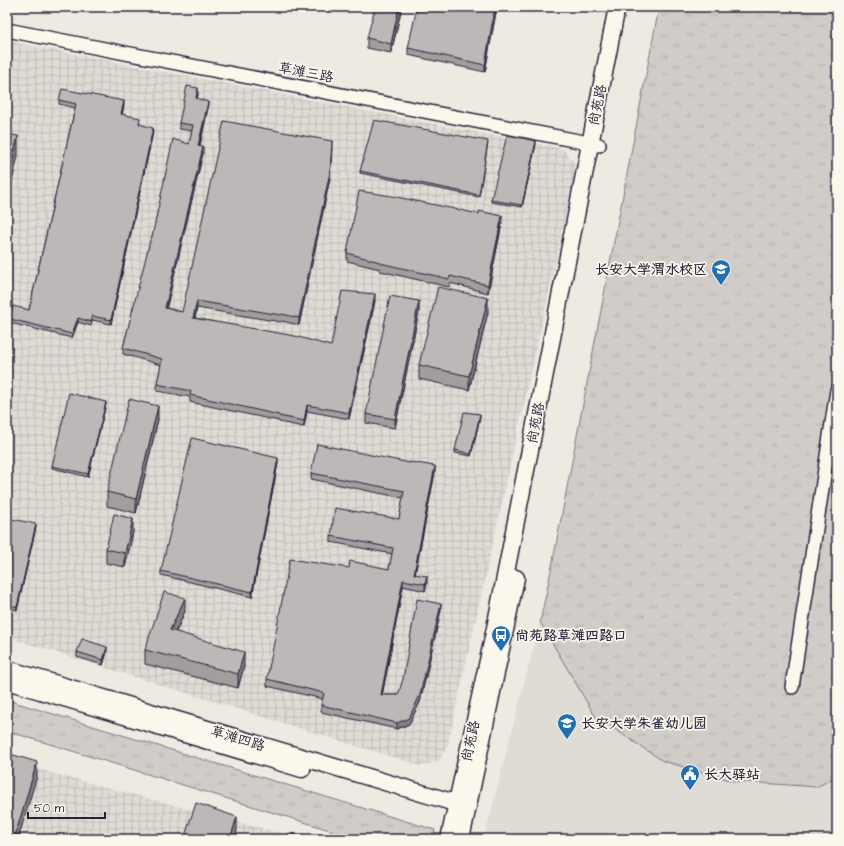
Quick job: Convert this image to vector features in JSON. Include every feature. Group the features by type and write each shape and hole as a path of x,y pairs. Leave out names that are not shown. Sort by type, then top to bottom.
{"main road":[{"name":"尚苑路","path":"449,839 462,811 509,615 594,144 617,7"},
{"name":"尚苑路","path":"594,144 627,7"},
{"name":"草滩四路","path":"7,669 462,811"},
{"name":"草滩四路","path":"7,681 462,811"},
{"name":"尚苑路","path":"461,839 462,811"}],"street":[{"name":"草滩三路","path":"7,30 594,144"},
{"path":"792,687 837,390"}],"shaded area":[{"name":"长安大学渭水校区","path":"659,7 837,7 837,839 484,839 540,622 552,566"},
{"path":"7,41 563,149 577,166 448,744 439,761 421,766 7,637"},
{"path":"7,761 302,839 7,839"}],"green space":[{"name":"长安大学渭水校区","path":"659,7 837,7 837,776 817,787 733,781 663,761 595,716 540,622"},
{"path":"7,700 435,830 433,839 359,839 7,731"}],"building":[{"path":"375,7 399,7 391,44 367,38"},
{"path":"417,7 495,7 485,65 408,48"},
{"path":"187,86 198,88 196,98 208,102 198,146 203,147 165,308 182,312 224,121 332,141 330,172 299,318 197,301 193,318 295,336 331,346 342,291 375,294 349,413 307,405 304,421 190,395 191,391 157,384 162,359 123,348 152,237 173,139 189,144 193,125 179,123"},
{"path":"62,89 124,101 121,114 140,118 139,124 153,128 111,320 92,316 91,322 78,318 72,334 10,319 13,306 29,310 76,104 59,100"},
{"path":"374,120 488,141 479,195 360,171"},
{"path":"7,134 18,136 7,184"},
{"path":"507,135 536,141 522,205 491,200"},
{"path":"359,191 392,196 479,214 479,211 502,216 488,285 450,276 449,279 380,263 347,253"},
{"path":"438,287 488,298 469,376 419,365"},
{"path":"390,296 419,301 395,419 366,414"},
{"path":"69,393 106,402 88,474 52,466"},
{"path":"129,399 158,406 136,499 107,492"},
{"path":"464,412 480,414 471,454 455,450"},
{"path":"192,438 278,458 252,592 161,571"},
{"path":"317,444 410,463 435,466 414,574 427,576 425,584 403,580 381,695 398,695 403,679 417,599 441,604 420,695 409,718 397,723 321,705 324,693 267,679 290,559 349,568 350,561 389,569 393,548 331,536 335,508 399,519 404,491 311,473"},
{"path":"114,514 133,519 125,553 106,549"},
{"path":"7,518 36,524 17,607 7,604"},
{"path":"164,592 185,598 170,630 244,652 238,674 145,650"},
{"path":"82,639 107,647 103,660 77,652"},
{"path":"7,753 37,762 14,839 7,839"},
{"path":"196,803 237,817 230,839 184,839"},
{"path":"289,833 310,839 287,839"}],"place":[{"name":"长安大学渭水校区","path":"721,286"},
{"name":"尚苑路草滩四路口","path":"501,652"},
{"name":"长安大学朱雀幼儿园","path":"567,740"},
{"name":"长大驿站","path":"690,791"}]}
